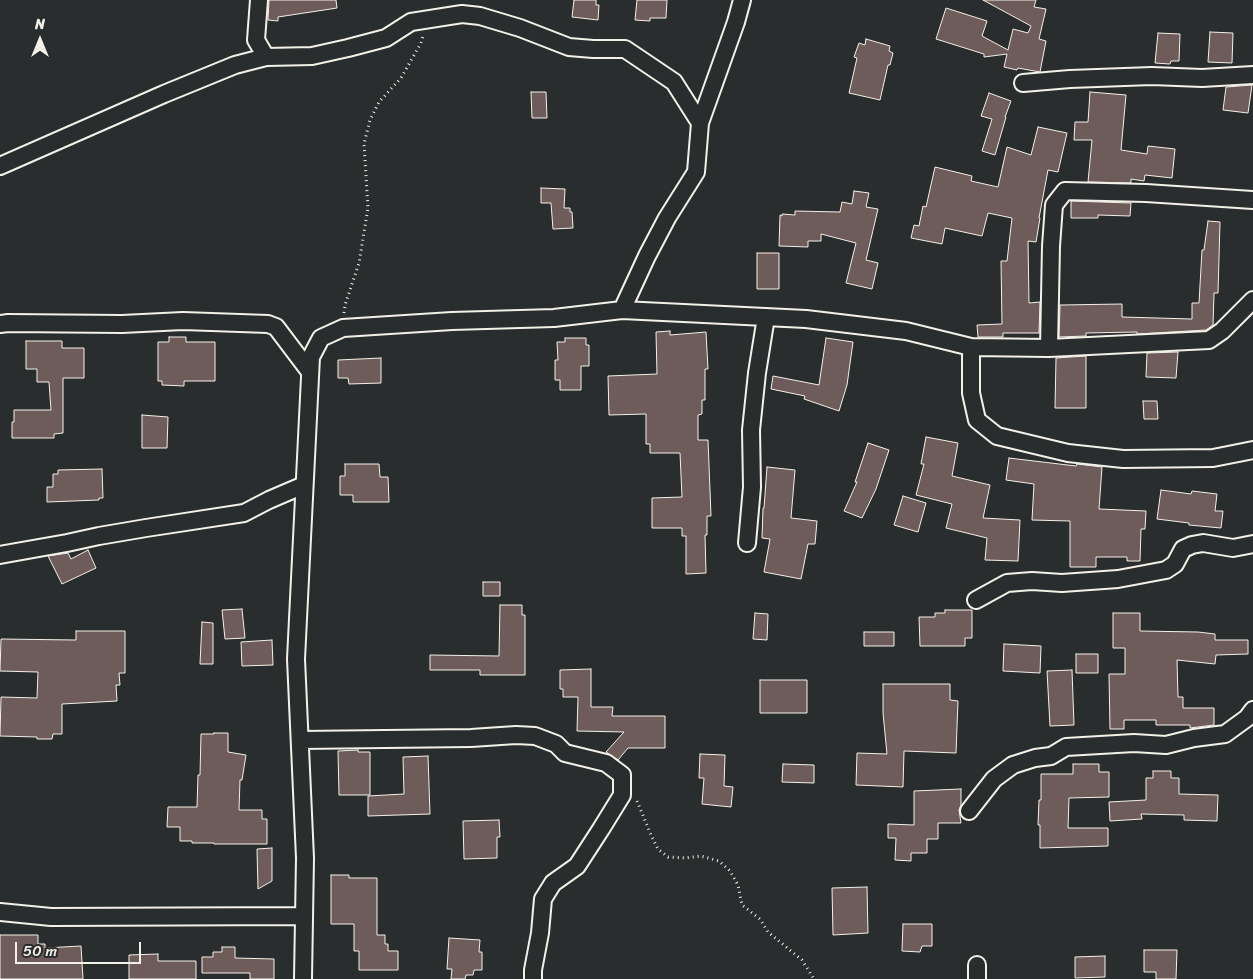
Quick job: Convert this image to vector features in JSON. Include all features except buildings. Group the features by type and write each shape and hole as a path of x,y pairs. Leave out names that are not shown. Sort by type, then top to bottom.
{"street":[{"path":"260,0 256,40 266,57"},
{"path":"622,310 667,218 696,172 700,123 742,0"},
{"path":"0,166 235,65 266,57 312,56 348,48 386,38 411,22 429,19 463,7 480,16 569,47 626,49 674,82 700,123"},
{"path":"1023,82 1152,76 1202,78 1253,75"},
{"path":"1049,348 1051,246 1054,205 1065,191 1253,200"},
{"path":"303,979 305,858 296,659 310,357 322,338 343,328 452,321 554,318 622,310 806,319 906,331 971,347 1049,348 1209,340 1222,331 1253,300"},
{"path":"747,543 752,488 751,430 756,373 766,317"},
{"path":"0,324 122,324 183,320 268,324 276,327 310,372"},
{"path":"971,347 971,393 977,420 997,436 1068,453 1124,459 1213,458 1253,450"},
{"path":"0,555 67,544 137,529 244,513 304,485"},
{"path":"976,600 1008,583 1032,580 1062,583 1118,579 1166,570 1175,564 1183,548 1192,545 1203,544 1233,548 1253,544"},
{"path":"969,811 994,779 1013,765 1035,758 1051,756 1066,747 1134,743 1166,745 1194,738 1226,734 1247,718 1253,710"},
{"path":"300,740 535,736 556,744 564,752 606,763 622,775 622,795 601,829 577,866 553,883 543,899 533,979"},
{"path":"0,912 51,917 304,916"}],"path":[{"path":"343,328 345,305 359,263 368,208 364,144 370,120 379,102 401,78 421,43 429,19"},
{"path":"636,799 658,849 668,857 685,858 701,856 719,861 730,871 738,885 742,905 760,919 768,932 802,960 814,979"}]}
